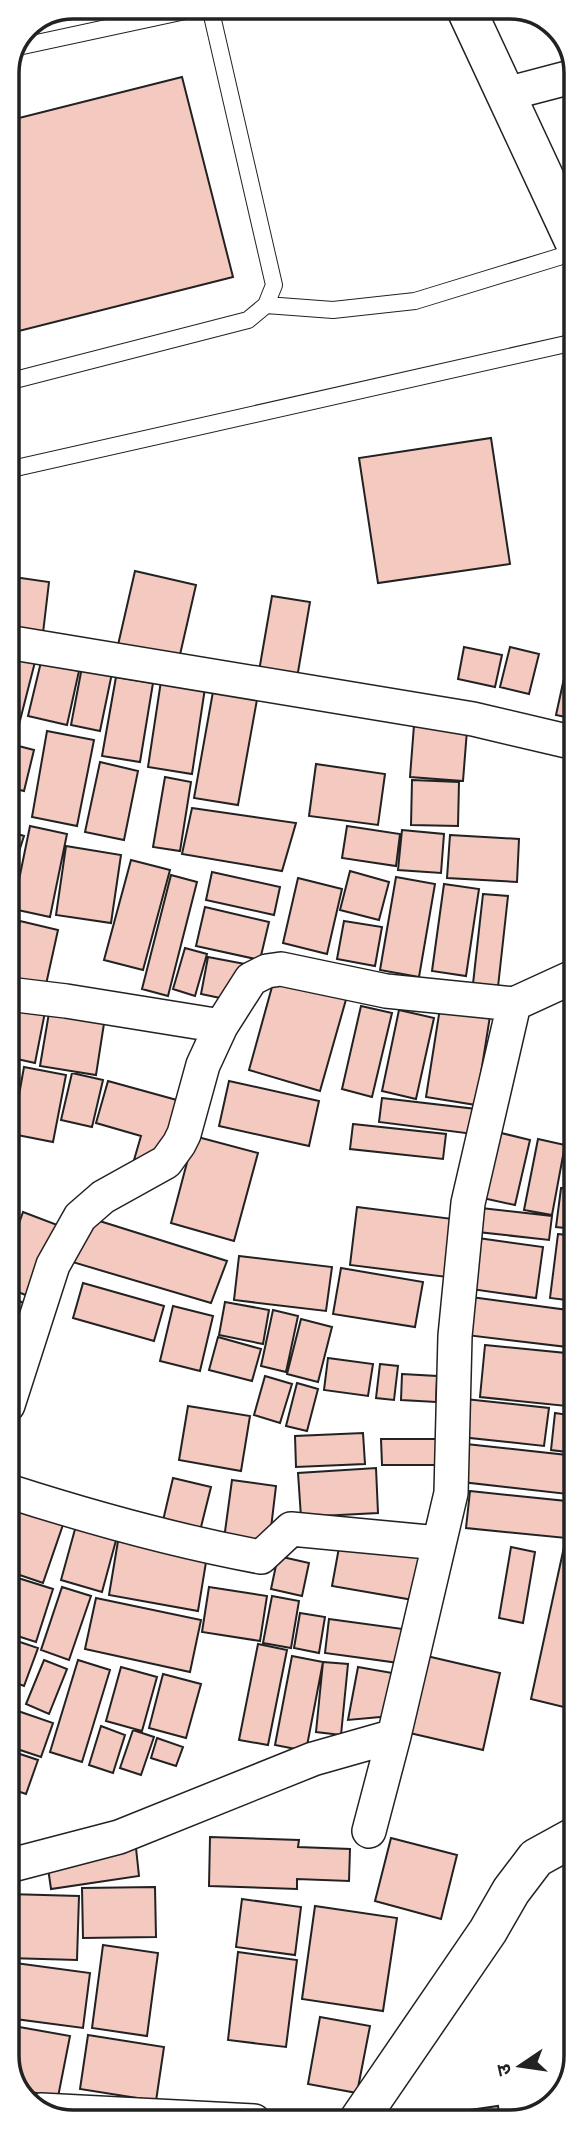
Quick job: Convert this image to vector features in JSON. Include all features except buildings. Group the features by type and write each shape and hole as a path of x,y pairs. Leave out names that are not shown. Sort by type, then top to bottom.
{"street":[{"path":"470,19 564,219"},
{"path":"506,94 564,79"},
{"path":"19,644 472,719 564,740"},
{"path":"19,1371 53,1265 80,1217 103,1197 166,1162 179,1144 203,1065 221,1026 251,979 267,971 281,969 386,991 514,1004 564,981"},
{"path":"19,995 221,1026"},
{"path":"369,1831 451,1493 455,1336 468,1203 514,1004"},
{"path":"19,1495 189,1544 261,1557 292,1529 439,1543"},
{"path":"19,1863 119,1837 313,1759 394,1735"},
{"path":"366,2110 536,1858 564,1843"}],"lane":[{"path":"27,45 148,19"},
{"path":"19,379 248,320 266,305 274,285 213,19"},
{"path":"266,305 333,310 415,301 564,255"},
{"path":"19,467 564,344"}]}
